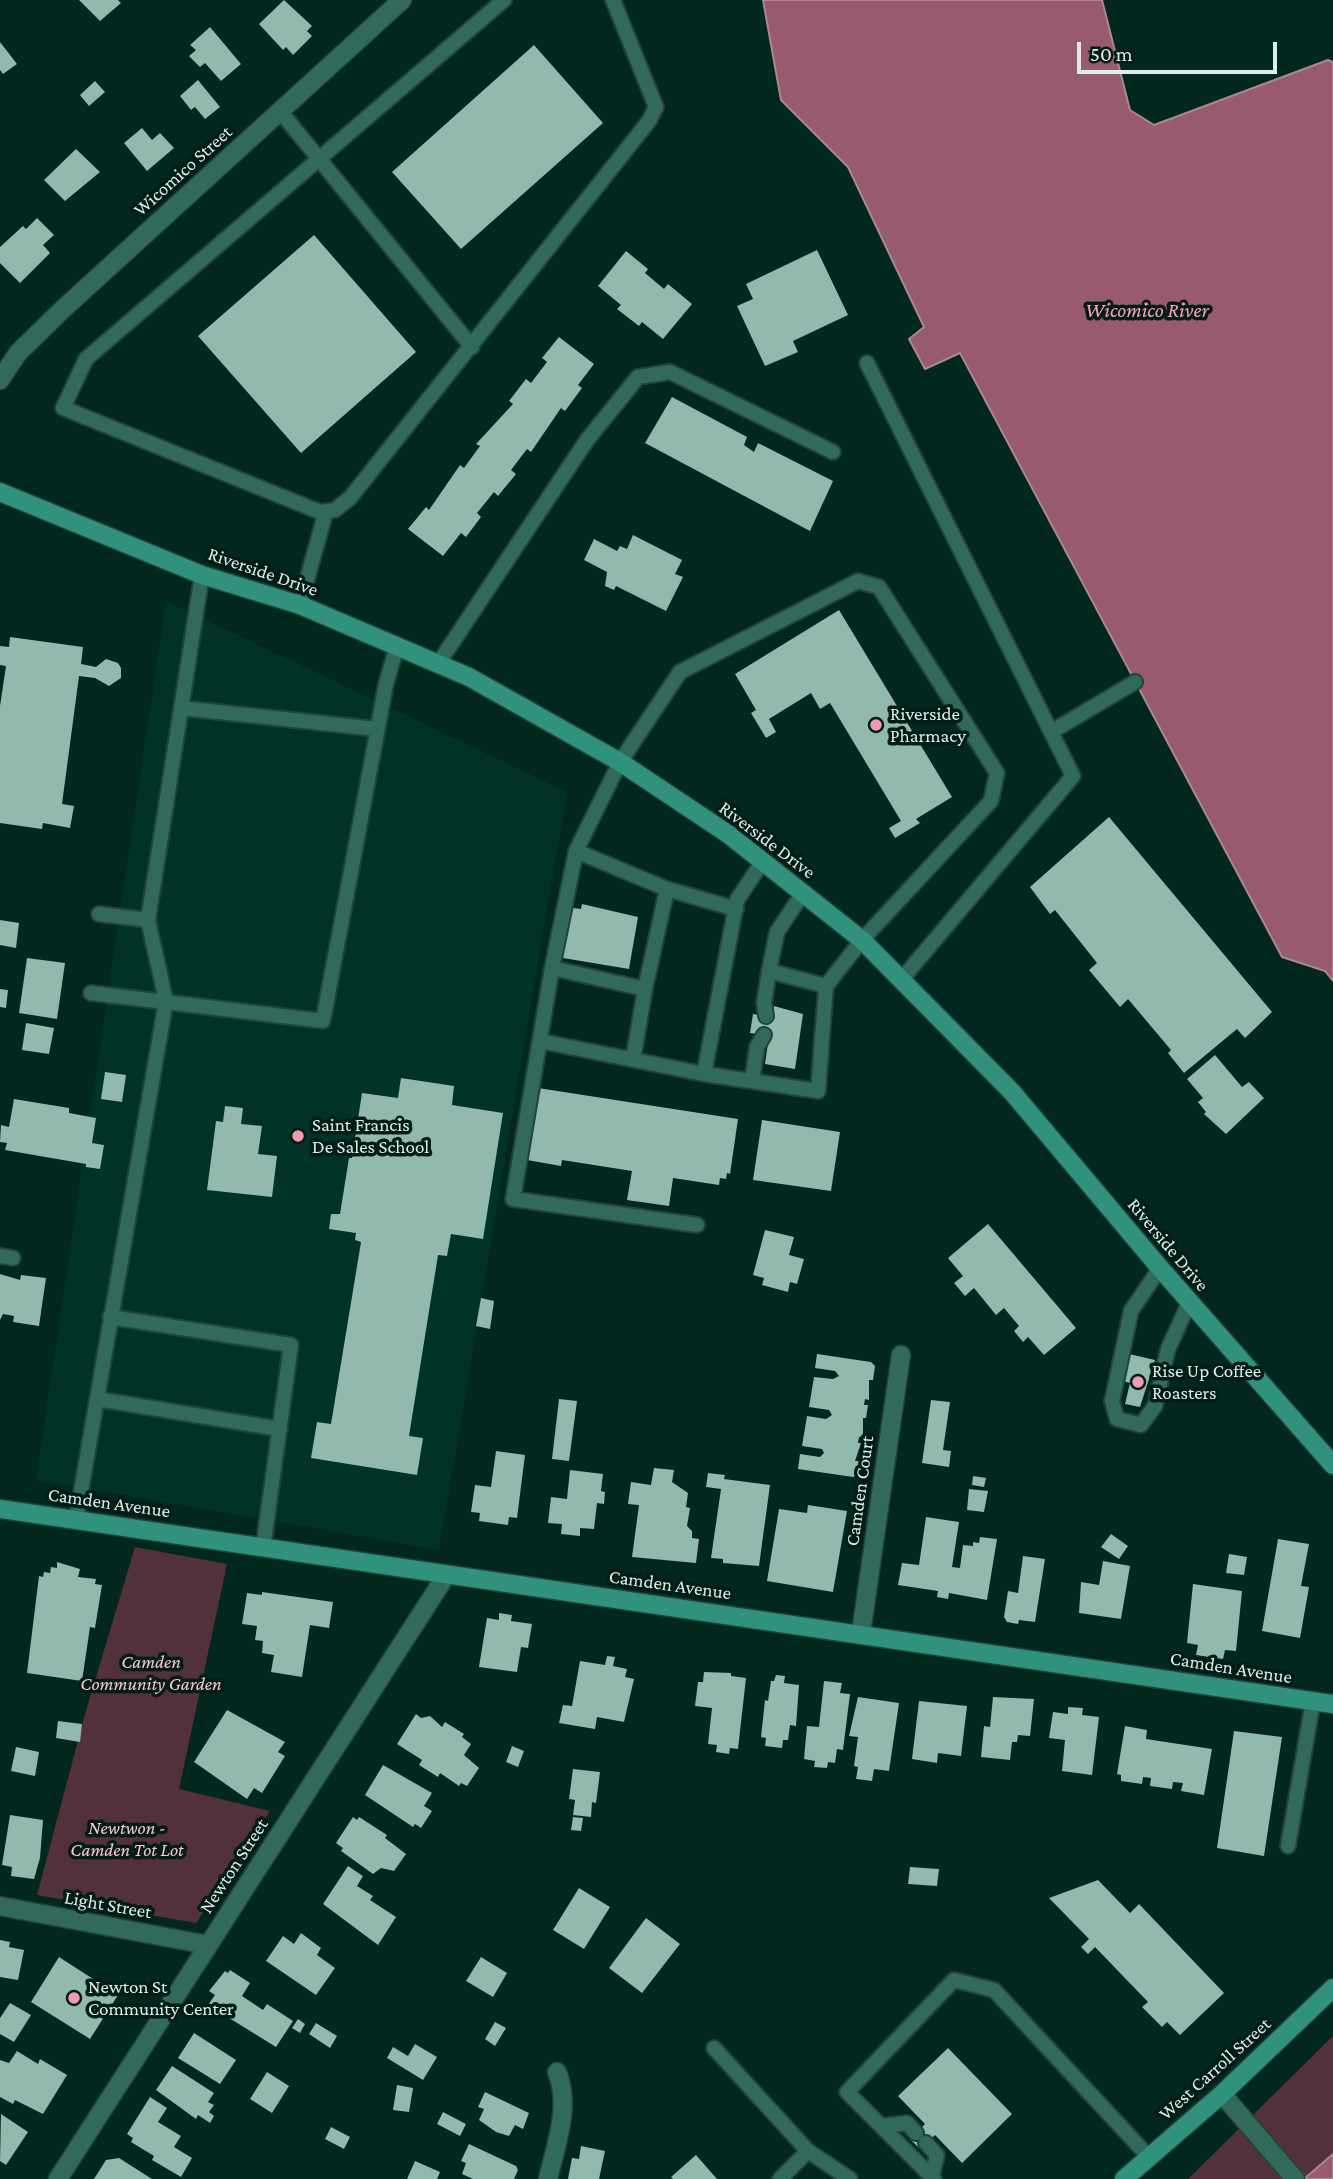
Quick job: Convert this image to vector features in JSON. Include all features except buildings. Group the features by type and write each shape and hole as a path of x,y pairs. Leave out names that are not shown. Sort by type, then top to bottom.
{"street":[{"name":"Wicomico Street","path":"0,380 18,353 63,309 402,0"},
{"name":"Riverside Drive","path":"0,492 202,575 300,605 469,677 620,762 728,834 862,940 1013,1092 1189,1303 1333,1465"},
{"name":"Camden Court","path":"861,1633 901,1355"},
{"name":"Camden Avenue","path":"0,1509 445,1577 861,1633 1333,1704"},
{"name":"Newton Street","path":"58,2179 445,1577"},
{"name":"Light Street","path":"0,1906 208,1945"},
{"name":"West Carroll Street","path":"1124,2179 1222,2094 1333,1988"},
{"path":"548,2179 563,2110 563,2086 557,2071"},
{"path":"1222,2094 1295,2179"}],"lane":[{"path":"503,0 86,359 63,408 307,507 326,512 335,510 350,498 649,121 656,107 613,0"},
{"path":"280,111 471,348"},
{"path":"867,363 1073,776 901,980"},
{"path":"438,664 587,440 638,377 670,372 833,452"},
{"path":"300,605 326,512"},
{"path":"76,1520 166,1001 148,920 202,575"},
{"path":"540,1041 704,1074 818,1091 826,986 862,940 991,801 997,773 879,587 858,581 680,672 620,762 576,851 552,968 513,1199 697,1225"},
{"path":"91,993 323,1021 377,729 397,646"},
{"path":"1051,733 1135,682"},
{"path":"181,708 377,729"},
{"path":"576,851 667,889 736,909"},
{"path":"704,1074 737,900 763,861"},
{"path":"633,1060 667,889"},
{"path":"762,1011 777,932 803,893"},
{"path":"99,914 148,920"},
{"path":"552,968 645,989"},
{"path":"769,971 826,986"},
{"path":"752,1081 758,1039"},
{"path":"1160,1268 1132,1311 1112,1401 1117,1419 1140,1425 1152,1414 1168,1349 1189,1303"},
{"path":"110,1317 291,1345 263,1548"},
{"path":"97,1399 280,1429"},
{"path":"1288,1846 1313,1701"},
{"path":"933,2178 848,2092 954,1980 995,1990 1148,2156"},
{"path":"714,2048 808,2151 850,2179"},
{"path":"883,2126 907,2123 937,2155 933,2178"},
{"path":"780,2179 808,2151"}],"shaded area":[{"name":"Saint Francis De Sales School","path":"166,601 567,792 439,1550 36,1480"}],"green space":[{"name":"Newtwon - Camden Tot Lot","path":"135,1547 227,1564 179,1789 270,1811 196,1923 37,1895 85,1714"},
{"path":"1333,2036 1333,2154 1304,2179 1188,2179"}],"water":[{"name":"Wicomico River","path":"763,0 1102,0 1130,110 1154,125 1328,60 1333,62 1333,981 1325,971 1282,957 960,353 925,369 909,339 924,327 848,167 781,100"},
{"path":"1333,2154 1333,2179 1304,2179"}],"place":[{"name":"Riverside Pharmacy","path":"876,725"},
{"name":"Saint Francis De Sales School","path":"298,1136"},
{"name":"Rise Up Coffee Roasters","path":"1138,1382"},
{"name":"Newton St Community Center","path":"74,1998"}],"park label":[{"name":"Camden Community Garden","path":"151,1673"}]}
